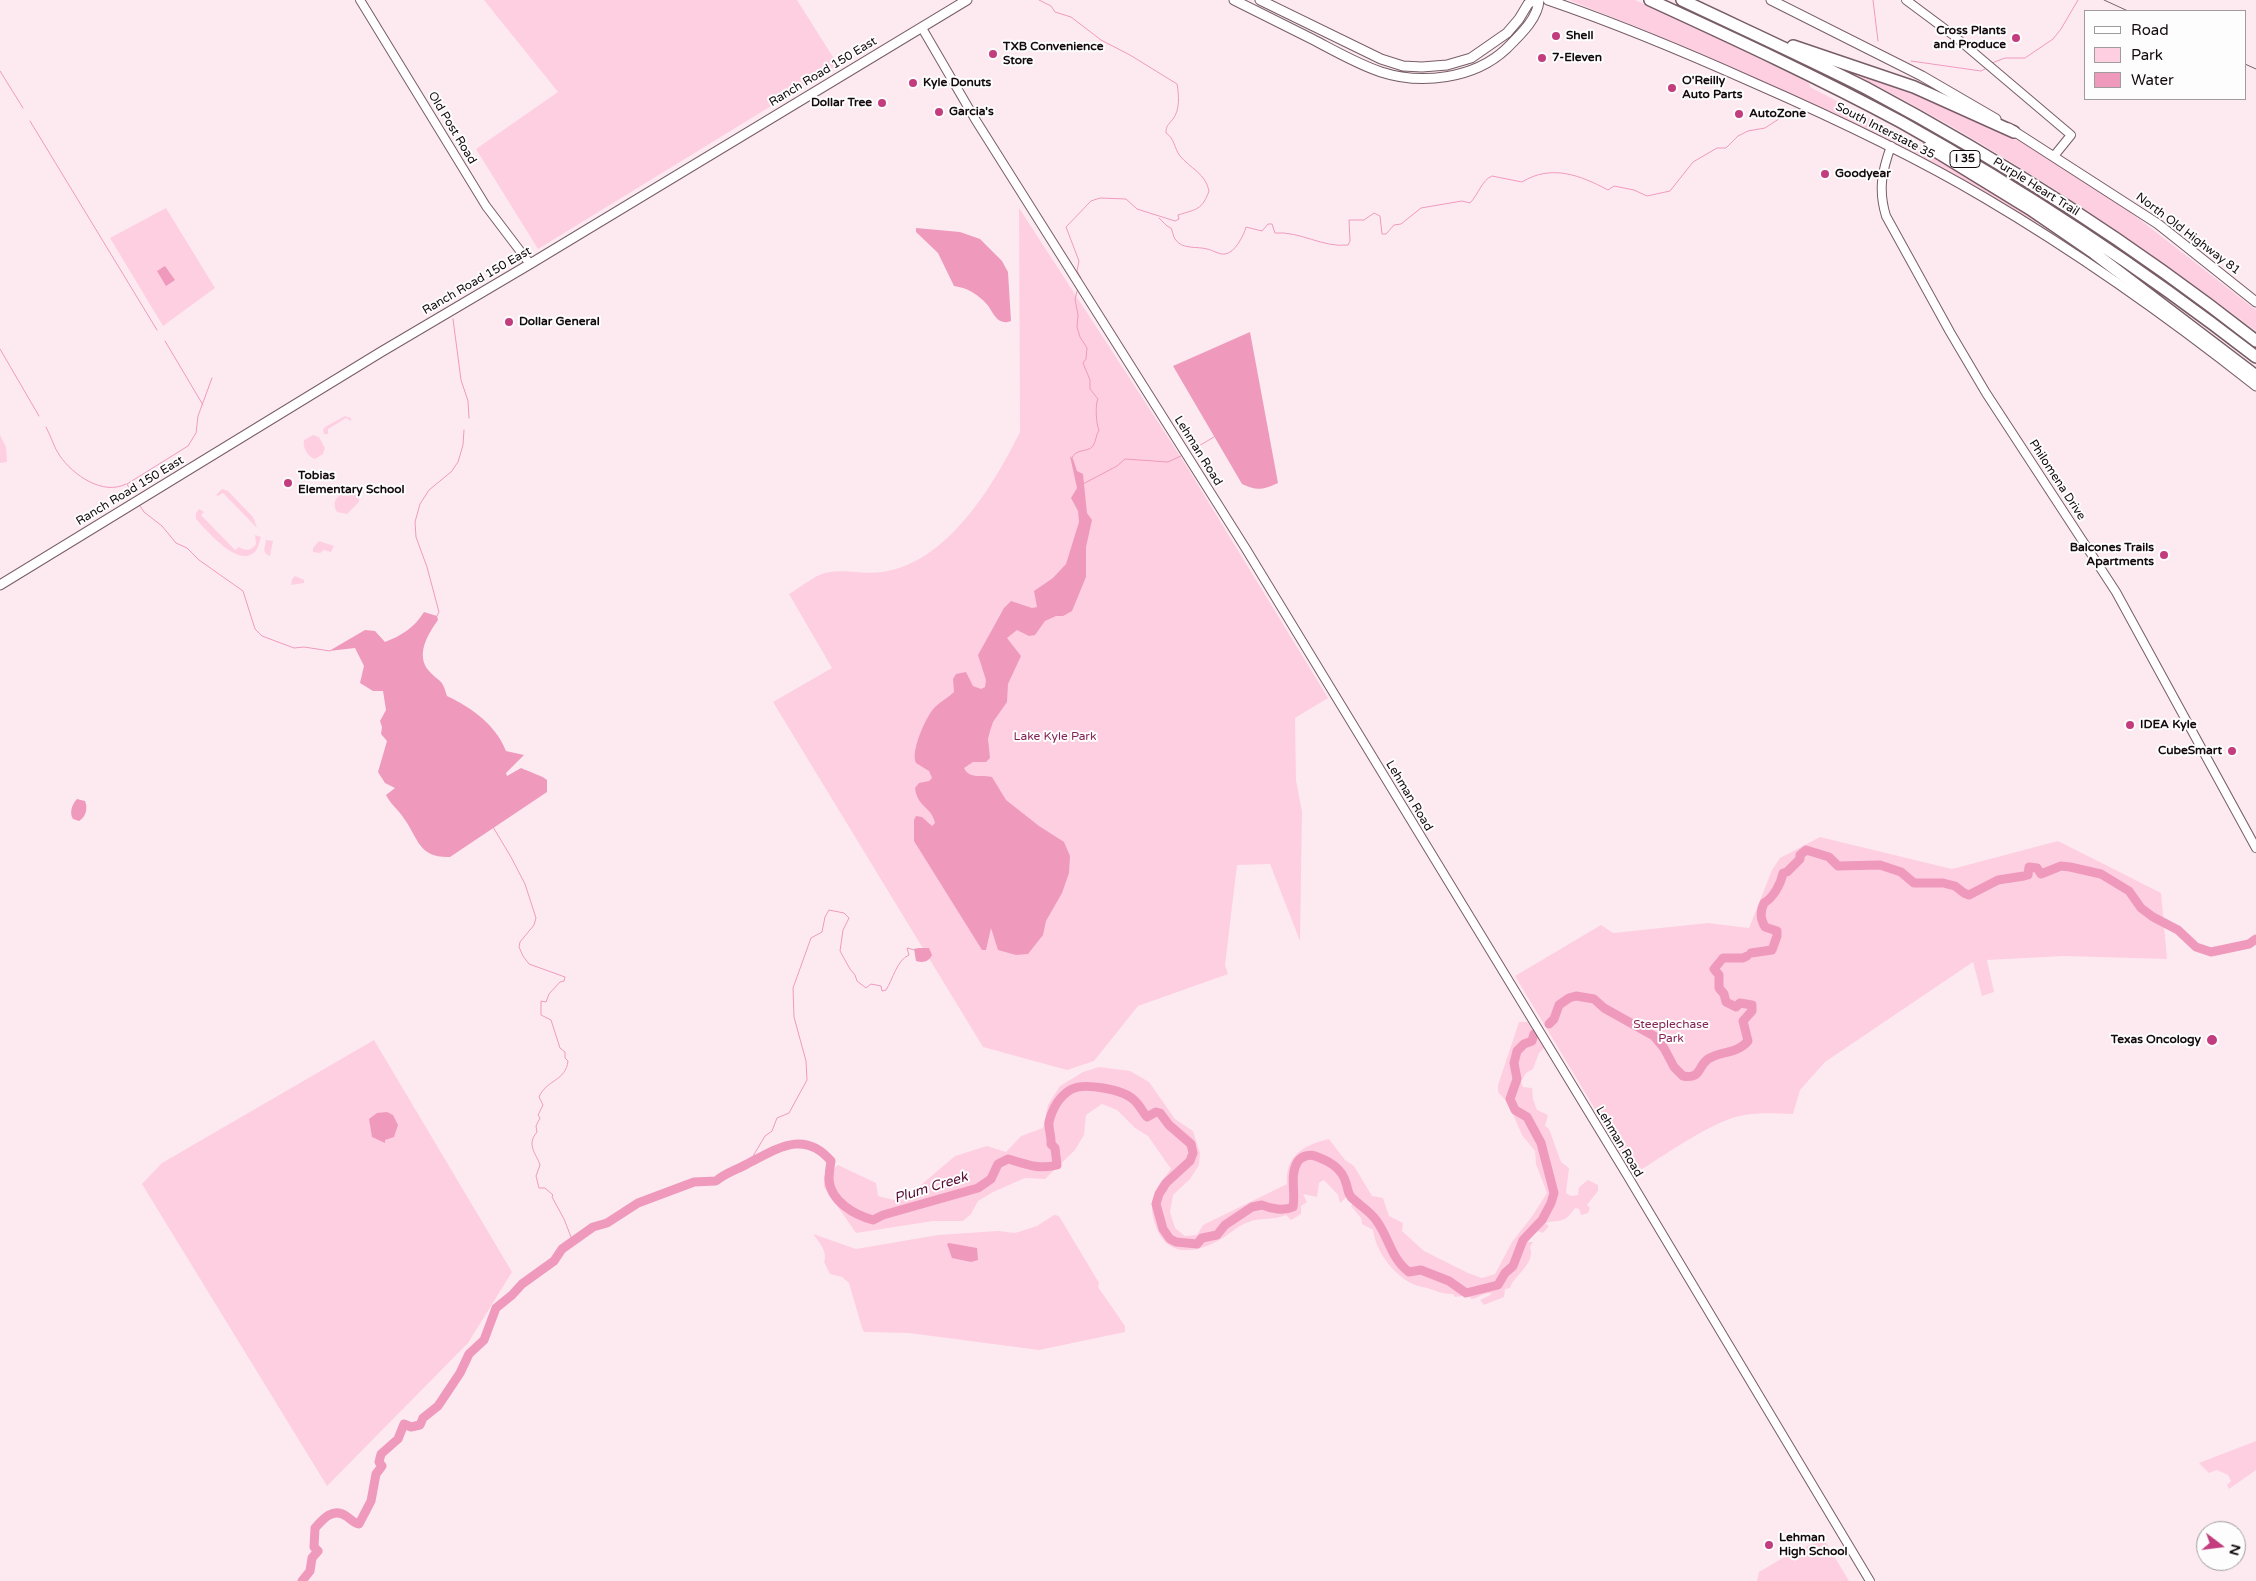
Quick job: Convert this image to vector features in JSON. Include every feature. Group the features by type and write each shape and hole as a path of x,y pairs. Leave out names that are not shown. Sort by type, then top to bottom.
{"highway":[{"name":"Purple Heart Trail","path":"1650,0 1784,62 1901,123 1988,173 2058,216 2177,298 2256,357"},
{"name":"Purple Heart Trail","path":"1682,0 1866,89 2006,168 2063,203 2161,270 2256,340"},
{"path":"1765,39 1804,49 1914,87 2014,132"},
{"path":"1901,123 1921,142 2030,209 2094,253 2256,376"}],"main road":[{"name":"Ranch Road 150 East","path":"0,585 381,352 967,0"},
{"path":"1234,0 1380,72 1412,78 1440,78 1477,67 1502,53 1529,24 1538,9 1539,0"},
{"path":"1260,0 1381,59 1403,66 1422,67 1447,65 1471,58 1507,33 1519,19 1528,4 1534,0"},
{"name":"South Interstate 35","path":"1548,0 1564,3 1634,31 1812,108 1891,146 1984,197 2079,257 2180,328 2256,386"},
{"path":"1771,0 1929,80 2054,156"},
{"path":"1273,20 1279,9"},
{"name":"North Old Highway 81","path":"2054,156 2158,224 2256,302"}],"street":[{"name":"Old Post Road","path":"360,0 486,206 530,264"},
{"path":"1906,0 1954,35 2071,135 2054,156"},
{"name":"Lehman Road","path":"922,28 975,119 1246,549 1622,1166 1870,1581"},
{"name":"Philomena Drive","path":"1891,146 1881,179 1882,203 1886,216 1986,393 2116,592 2256,848"}],"green space":[{"path":"484,0 797,0 838,65 538,249 476,149 558,92"},
{"path":"1569,0 1635,0 1809,83 1810,87 1925,151 2037,220 2036,224 2198,335 1976,188 1906,148 1652,33"},
{"path":"1846,69 1879,77 1994,126 2022,142 2125,208 2256,310 2256,331 2157,259 2005,158 1953,127"},
{"path":"166,208 215,288 163,326 110,238"},
{"name":"Lake Kyle Park","path":"1019,208 1184,462 1328,698 1295,718 1296,780 1302,812 1300,941 1270,864 1237,865 1225,965 1228,974 1138,1006 1094,1061 1067,1070 983,1047 773,702 832,668 789,594 811,579 825,573 839,571 883,572 906,565 928,554 948,538 982,497 1020,432"},
{"path":"345,416 351,418 351,421 346,418 328,429 328,434 324,434 323,430 325,427"},
{"path":"0,435 6,447 7,462 0,463"},
{"path":"313,435 319,437 325,448 323,454 315,459 308,454 304,443 304,440"},
{"path":"222,489 228,491 253,517 257,528 223,493 218,496 216,495"},
{"path":"353,493 359,496 359,502 347,514 337,512 335,507 336,498 340,495 347,496"},
{"path":"199,509 204,512 201,515 235,550 239,547 246,550 250,549 256,544 255,535 261,537 256,551 245,556 230,551 196,519 196,513"},
{"path":"266,540 273,541 270,556 264,550"},
{"path":"319,541 334,546 331,552 324,550 320,553 313,552 313,548"},
{"path":"295,576 304,580 304,583 291,585 292,579"},
{"name":"Steeplechase Park","path":"1820,837 1952,869 2058,841 2161,893 2167,959 2064,956 1987,960 1994,992 1982,996 1973,962 1825,1062 1800,1090 1793,1114 1754,1114 1732,1118 1694,1136 1634,1174 1515,976 1601,925 1613,933 1708,923 1749,928 1772,870 1780,858"},
{"path":"1519,1022 1534,1022 1547,1045 1539,1053 1533,1069 1526,1073 1521,1081 1523,1087 1532,1088 1537,1110 1548,1115 1545,1126 1549,1129 1561,1162 1569,1168 1566,1193 1571,1196 1578,1195 1579,1187 1588,1180 1598,1185 1598,1191 1587,1205 1590,1208 1588,1213 1581,1215 1579,1209 1575,1208 1565,1219 1545,1223 1549,1226 1543,1233 1538,1231 1531,1234 1525,1242 1533,1242 1530,1247 1530,1259 1527,1264 1510,1288 1505,1289 1504,1297 1484,1305 1480,1300 1492,1294 1489,1293 1471,1299 1469,1295 1455,1297 1453,1294 1442,1293 1415,1285 1400,1276 1382,1255 1373,1230 1362,1224 1361,1218 1351,1206 1355,1201 1349,1195 1340,1203 1338,1195 1324,1180 1319,1183 1317,1197 1303,1194 1307,1202 1301,1206 1301,1214 1291,1220 1286,1215 1257,1220 1242,1225 1223,1238 1203,1247 1193,1250 1174,1248 1160,1235 1155,1224 1152,1208 1154,1194 1171,1169 1148,1136 1135,1128 1117,1110 1102,1104 1086,1115 1084,1135 1075,1150 1045,1179 1025,1178 993,1192 978,1201 971,1214 963,1221 933,1221 856,1233 824,1187 824,1176 838,1165 876,1183 878,1196 894,1200 915,1190 955,1156 987,1146 1006,1152 1021,1136 1043,1128 1048,1105 1060,1086 1083,1072 1099,1067 1130,1071 1149,1082 1175,1119 1193,1131 1200,1153 1199,1165 1190,1179 1173,1195 1170,1212 1175,1228 1185,1236 1197,1235 1203,1225 1287,1184 1289,1166 1298,1153 1304,1148 1329,1139 1345,1160 1354,1166 1372,1196 1383,1198 1389,1216 1403,1223 1402,1231 1424,1251 1482,1278 1495,1274 1512,1242 1547,1193 1536,1164 1535,1151 1522,1135 1508,1103 1498,1092 1498,1085"},
{"path":"374,1040 512,1272 468,1343 327,1486 142,1184 162,1163"},
{"path":"1054,1215 1059,1216 1099,1283 1098,1287 1125,1326 1125,1332 1039,1350 909,1333 864,1332 849,1283 842,1277 830,1274 824,1262 824,1251 813,1234 856,1249 938,1235 998,1231 1015,1233 1037,1226"},
{"path":"2256,1441 2256,1470 2229,1489 2227,1485 2231,1481 2228,1475 2217,1470 2209,1473 2199,1463"},
{"path":"1824,1539 1849,1581 1757,1581 1759,1572 1793,1552"}],"water":[{"path":"916,228 960,232 980,239 1002,261 1008,272 1011,321 1000,321 978,296 966,289 954,286 938,253 916,232"},
{"path":"165,266 175,280 166,286 157,271"},
{"path":"1250,332 1278,483 1260,489 1242,484 1173,366"},
{"path":"1070,456 1077,471 1083,474 1087,513 1092,520 1086,547 1086,577 1072,611 1063,616 1056,616 1045,621 1035,635 1029,636 1017,630 1007,638 1021,656 1008,684 1007,702 993,722 990,731 988,739 990,758 986,762 973,762 964,768 969,774 992,777 1006,800 1039,826 1064,842 1070,856 1069,873 1062,893 1046,921 1043,935 1028,954 1016,955 998,950 991,928 986,950 982,950 914,841 914,820 916,816 922,817 932,826 935,823 931,813 921,803 916,794 915,788 919,783 929,781 932,778 929,771 916,763 915,751 923,726 931,712 954,692 953,679 956,674 966,672 973,686 981,689 985,687 986,680 978,655 1004,608 1011,601 1032,608 1037,607 1034,591 1053,578 1066,564 1079,522 1078,511 1071,498 1077,488"},
{"path":"424,612 437,616 438,620 424,645 423,658 429,671 442,683 447,696 474,712 490,725 506,751 524,755 506,773 507,776 521,768 547,780 547,792 450,857 440,857 426,851 417,841 403,816 386,795 395,788 385,783 378,772 387,741 381,734 382,727 380,721 386,710 383,691 373,691 360,683 364,666 355,648 329,651 365,630 375,631 385,642 391,640 412,627"},
{"path":"77,799 85,801 86,807 85,815 79,821 73,819 71,814 72,806"},
{"path":"929,948 932,955 927,961 916,961 914,949"},
{"path":"387,1112 393,1115 398,1125 394,1137 385,1140 385,1143 372,1137 369,1119 377,1113"},
{"path":"947,1244 977,1248 978,1260 971,1262 952,1258"}],"waterway":[{"path":"1039,0 1051,6 1055,12 1071,17 1101,40 1130,55 1177,84 1178,107 1167,127 1166,133 1171,138 1180,156 1205,180 1209,191 1204,202 1198,208 1178,215 1179,219 1175,221 1137,209 1126,199 1100,198 1091,201 1066,227 1079,261 1077,271 1081,278"},
{"path":"1873,0 1878,41"},
{"path":"1992,63 2005,58 2025,58 2053,39 2078,0"},
{"path":"1911,61 1981,71 1985,69"},
{"path":"0,71 23,108"},
{"path":"1159,218 1171,228 1175,239 1182,245 1223,254 1229,253 1236,247 1246,227 1262,231 1268,224 1272,224 1275,233 1293,234 1330,244 1348,245 1350,241 1349,220 1364,220 1374,213 1380,216 1382,234 1386,234 1394,225 1401,224 1421,208 1462,201 1470,203 1485,181 1492,176 1522,182 1544,174 1565,174 1587,180 1608,190 1614,186 1634,190 1647,196 1670,191 1693,162 1717,148 1726,148 1738,136 1748,131 1765,128 1794,109"},
{"path":"30,121 157,330"},
{"path":"1072,458 1076,453 1093,446 1099,430 1096,414 1098,399 1090,389 1090,380 1083,363 1086,359 1087,348 1080,337 1077,327 1078,315 1075,299 1078,288"},
{"path":"453,319 461,380 468,401 469,418"},
{"path":"165,341 203,405"},
{"path":"0,349 39,416"},
{"path":"132,493 127,484 188,446 196,433 198,416 212,378"},
{"path":"46,427 60,456 73,470 89,482 108,487 126,484"},
{"path":"437,616 439,612 427,567 416,537 415,522 420,504 429,490 451,472 458,462 463,445 464,430"},
{"path":"1192,450 1214,437"},
{"path":"1083,484 1117,466 1125,459 1168,462 1183,455"},
{"path":"140,506 144,512 162,526 176,543 187,548 199,560 243,591 255,629 262,636 294,648 304,647 330,651"},
{"path":"493,827 525,884 536,918 534,925 520,942 519,947 523,956 529,964 565,977 564,981 560,982 549,994 546,1002 541,1001 541,1015 551,1020 560,1048 565,1052 565,1058 568,1061 564,1073 546,1087 539,1097 543,1105 538,1115 540,1118 536,1126 537,1132 532,1145 540,1165 536,1176 539,1188 545,1188 553,1195 552,1197 564,1219 573,1242"},
{"name":"Plum Creek","path":"1751,953 1772,950 1777,931 1765,927 1761,918 1764,903 1776,890 1783,873 1787,872 1806,850 1829,857 1838,866 1880,865 1901,872 1914,883 1943,883 1955,886 1969,895 1998,880 2028,875 2029,867 2037,868 2041,874 2061,866 2070,867 2101,874 2129,891 2141,908 2153,917 2178,930 2196,947 2211,952 2249,944 2256,939"},
{"path":"749,1163 765,1136 772,1131 777,1118 789,1113 807,1080 806,1061 794,1017 793,988 811,938 822,932 825,917 829,910 844,913 849,918 843,930 840,951 857,981 866,988 871,984 881,986 882,991 886,990 898,965 909,955 907,948 915,950"},
{"name":"Plum Creek","path":"1549,1024 1554,1019 1559,1005 1569,998 1576,996 1594,999 1604,1008 1654,1036 1664,1048 1674,1067 1683,1076 1693,1076 1708,1059 1739,1048 1748,1041 1743,1021 1752,1011 1752,1005 1740,1003 1736,1007 1726,1002 1724,994 1719,988 1719,975 1714,969 1723,958 1743,958 1747,956"},
{"name":"Plum Creek","path":"302,1581 310,1571 312,1558 318,1551 314,1547 315,1528 321,1521 333,1513 346,1516 359,1524 371,1501 376,1474 382,1466 379,1462 381,1454 398,1439 404,1424 411,1427 420,1425 423,1418 438,1406 460,1373 469,1354 484,1340 496,1308 522,1284 554,1261 562,1249 593,1227 607,1223 638,1203 694,1182 716,1181 769,1153 790,1145 811,1146 821,1151 831,1161 829,1180 834,1195 852,1211 873,1220 883,1215 978,1188 991,1179 998,1164 1008,1159 1038,1167 1057,1165 1055,1148 1051,1144 1049,1125 1056,1104 1070,1090 1084,1087 1103,1088 1130,1097 1147,1117 1156,1112 1160,1113 1169,1125 1191,1144 1193,1153 1190,1161 1166,1183 1159,1194 1156,1204 1163,1229 1170,1239 1176,1242 1197,1244 1202,1238 1217,1235 1225,1225 1252,1207 1262,1205 1282,1209 1293,1207 1295,1166 1302,1158 1313,1155 1338,1169 1344,1178 1350,1195 1374,1217 1398,1261 1409,1272 1421,1270 1449,1281 1466,1293 1498,1285 1505,1273 1513,1266 1523,1240 1542,1220 1554,1193 1541,1143 1527,1117 1515,1110 1510,1099 1517,1079 1514,1063 1517,1051 1524,1044 1532,1041 1534,1034"}],"railway":[{"path":"2104,0 2126,10"},
{"path":"2246,64 2256,69"}],"place":[{"name":"Shell","path":"1556,36"},
{"name":"Cross Plants and Produce","path":"2016,38"},
{"name":"TXB Convenience Store","path":"993,54"},
{"name":"7-Eleven","path":"1542,58"},
{"name":"Kyle Donuts","path":"913,83"},
{"name":"O'Reilly Auto Parts","path":"1672,88"},
{"name":"Dollar Tree","path":"882,103"},
{"name":"Garcia's","path":"939,112"},
{"name":"AutoZone","path":"1739,114"},
{"name":"Goodyear","path":"1825,174"},
{"name":"Dollar General","path":"509,322"},
{"name":"Tobias Elementary School","path":"288,483"},
{"name":"Balcones Trails Apartments","path":"2164,555"},
{"name":"IDEA Kyle","path":"2130,725"},
{"name":"CubeSmart","path":"2232,751"},
{"name":"Texas Oncology","path":"2212,1040"},
{"name":"Lehman High School","path":"1769,1545"}]}
